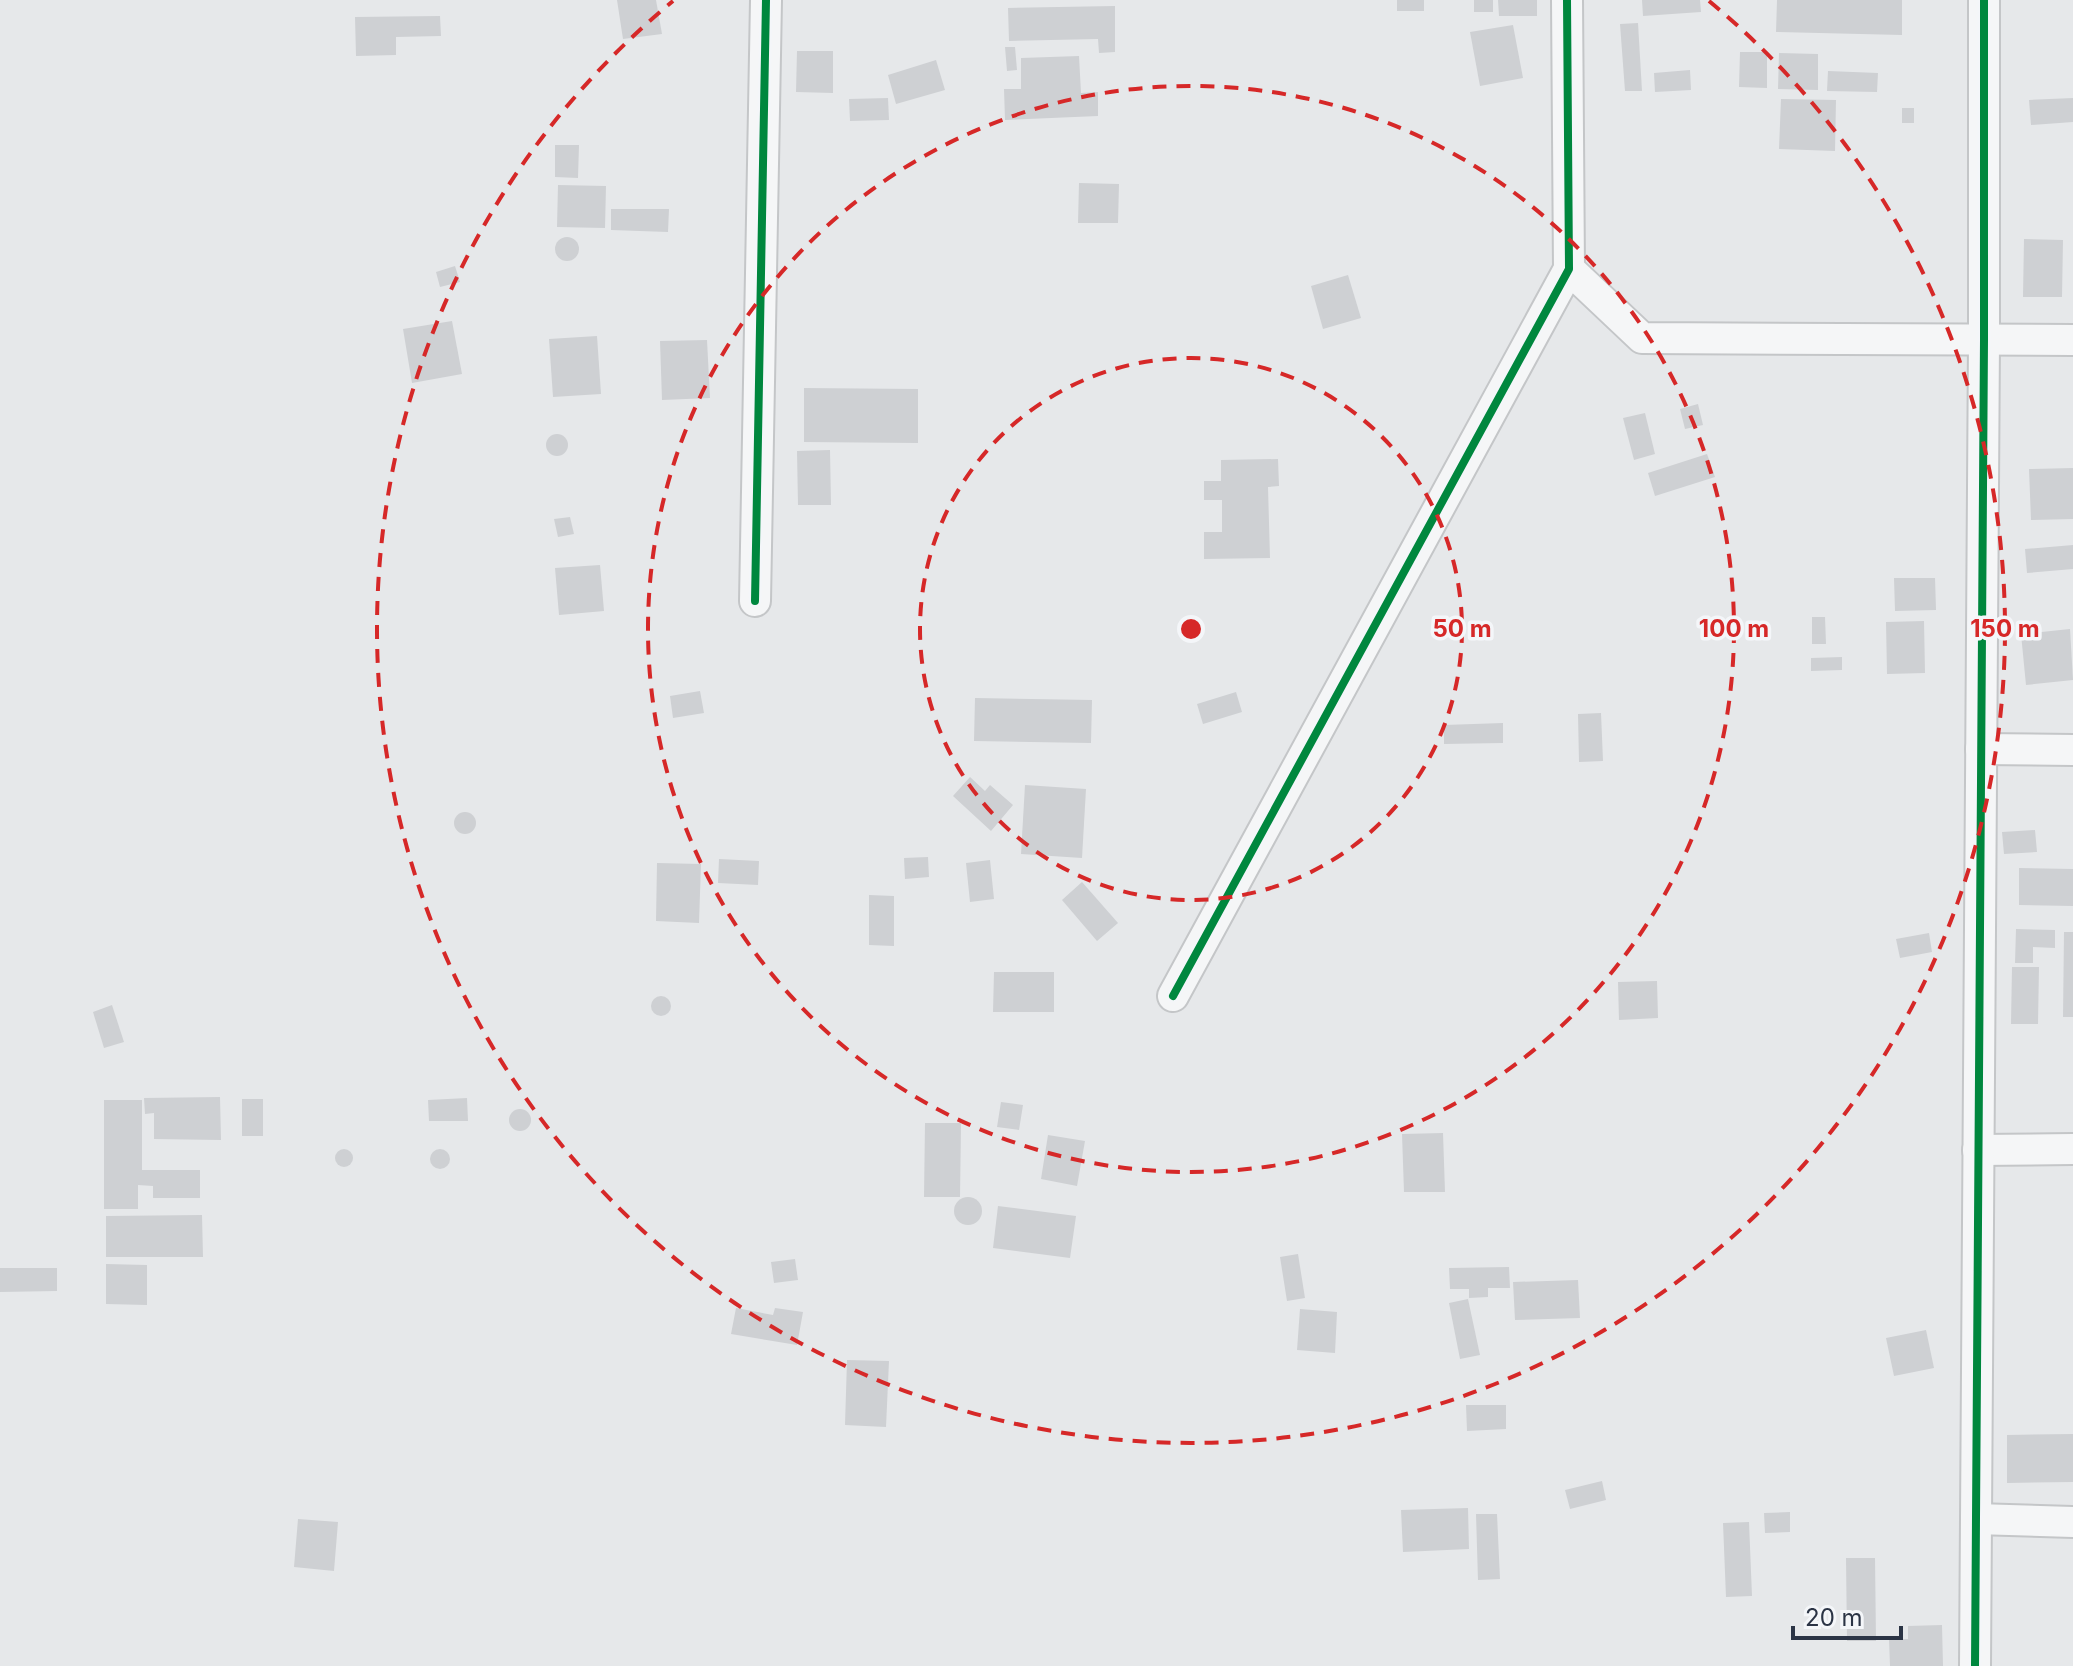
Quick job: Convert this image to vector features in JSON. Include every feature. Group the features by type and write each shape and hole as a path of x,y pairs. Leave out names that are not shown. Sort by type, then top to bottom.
{"street":[{"path":"755,601 766,0"},
{"path":"1173,996 1569,269 1567,0"},
{"path":"1975,1666 1984,0"},
{"path":"1569,269 1642,338 2073,340"},
{"path":"1981,749 2073,750"},
{"path":"1978,1150 2073,1149"},
{"path":"1976,1519 2073,1522"}],"building":[{"path":"617,0 656,0 662,34 623,39"},
{"path":"1397,0 1424,0 1424,11 1397,11"},
{"path":"1474,0 1493,0 1493,12 1474,12"},
{"path":"1498,0 1537,0 1537,16 1499,16"},
{"path":"1642,0 1700,0 1701,12 1643,16"},
{"path":"1777,0 1902,0 1902,35 1776,32"},
{"path":"1115,6 1115,52 1099,53 1098,39 1009,41 1008,8"},
{"path":"440,16 441,36 396,37 396,55 356,56 355,17"},
{"path":"1638,23 1642,91 1625,91 1620,24"},
{"path":"1513,25 1523,78 1480,86 1470,32"},
{"path":"1005,47 1015,47 1017,70 1007,71"},
{"path":"797,51 833,51 833,93 796,92"},
{"path":"1740,52 1767,52 1767,88 1739,87"},
{"path":"1779,53 1818,54 1818,90 1778,89"},
{"path":"1079,56 1081,93 1098,92 1098,116 1005,120 1004,89 1021,89 1021,58"},
{"path":"936,60 945,90 896,104 888,75"},
{"path":"1690,70 1691,90 1655,92 1654,73"},
{"path":"1828,71 1878,73 1877,92 1827,91"},
{"path":"888,98 889,120 850,121 849,99"},
{"path":"2073,98 2073,122 2031,125 2029,100"},
{"path":"1781,99 1836,100 1835,151 1779,149"},
{"path":"1902,108 1914,108 1914,123 1902,123"},
{"path":"555,145 579,145 578,178 555,177"},
{"path":"1079,183 1119,184 1118,223 1078,223"},
{"path":"558,185 606,186 605,228 557,227"},
{"path":"611,209 669,209 668,232 611,230"},
{"path":"567,237 575,241 579,249 575,257 567,261 559,257 555,249 559,241"},
{"path":"2024,239 2063,240 2062,297 2023,297"},
{"path":"455,266 460,282 440,287 436,272"},
{"path":"1348,275 1361,318 1323,329 1311,286"},
{"path":"452,321 462,374 412,383 403,329"},
{"path":"597,336 601,394 553,397 549,339"},
{"path":"707,340 710,398 662,400 660,341"},
{"path":"804,388 918,389 918,443 804,442"},
{"path":"1698,404 1703,425 1685,429 1680,409"},
{"path":"1645,413 1655,454 1634,460 1623,418"},
{"path":"557,434 565,437 568,445 565,453 557,456 549,453 546,445 549,437"},
{"path":"830,450 831,505 798,505 797,451"},
{"path":"1707,454 1715,477 1655,496 1648,473"},
{"path":"1278,459 1279,486 1268,487 1270,558 1204,559 1204,532 1222,532 1222,500 1204,500 1204,481 1221,481 1221,460"},
{"path":"2073,468 2073,519 2031,520 2029,469"},
{"path":"570,517 574,534 558,537 554,519"},
{"path":"2073,545 2073,569 2027,573 2025,549"},
{"path":"600,565 604,611 559,615 555,568"},
{"path":"1894,578 1935,578 1936,610 1895,611"},
{"path":"1812,617 1825,617 1826,644 1812,644"},
{"path":"1924,621 1925,673 1887,674 1886,622"},
{"path":"2070,629 2073,680 2026,685 2021,634"},
{"path":"1842,657 1842,670 1811,671 1811,658"},
{"path":"700,691 704,713 673,718 670,696"},
{"path":"1236,692 1242,712 1203,724 1197,704"},
{"path":"975,698 1092,700 1091,743 974,741"},
{"path":"1601,713 1603,761 1579,762 1578,714"},
{"path":"1503,723 1503,743 1444,744 1444,725"},
{"path":"970,777 985,791 990,785 1013,805 991,831 953,796"},
{"path":"1025,785 1086,789 1082,858 1021,854"},
{"path":"465,812 473,815 476,823 473,831 465,834 457,831 454,823 457,815"},
{"path":"2035,830 2037,852 2004,854 2002,832"},
{"path":"928,857 929,877 905,879 904,858"},
{"path":"719,859 759,861 758,885 718,883"},
{"path":"990,860 994,899 970,902 966,863"},
{"path":"657,863 701,864 699,923 656,921"},
{"path":"2019,868 2073,869 2073,906 2019,905"},
{"path":"1082,882 1118,923 1097,941 1062,900"},
{"path":"869,895 894,896 894,946 869,945"},
{"path":"2016,929 2055,930 2055,948 2033,947 2033,963 2015,963"},
{"path":"2064,932 2073,932 2073,1017 2063,1017"},
{"path":"1929,933 1932,952 1900,958 1896,939"},
{"path":"2012,967 2039,967 2038,1024 2011,1024"},
{"path":"994,972 1054,972 1054,1012 993,1012"},
{"path":"1657,981 1658,1018 1619,1020 1618,982"},
{"path":"661,996 668,999 671,1006 668,1013 661,1016 654,1013 651,1006 654,999"},
{"path":"112,1005 124,1042 104,1048 93,1012"},
{"path":"220,1097 221,1140 154,1139 154,1113 145,1114 144,1098"},
{"path":"467,1098 468,1121 429,1121 428,1100"},
{"path":"242,1099 263,1099 263,1136 242,1136"},
{"path":"104,1100 142,1100 142,1170 200,1170 200,1198 153,1198 153,1186 138,1185 138,1209 104,1209"},
{"path":"1001,1102 1023,1105 1019,1130 997,1127"},
{"path":"520,1109 528,1112 531,1120 528,1128 520,1131 512,1128 509,1120 512,1112"},
{"path":"925,1123 961,1123 960,1197 924,1197"},
{"path":"1443,1133 1445,1192 1404,1192 1402,1134"},
{"path":"1048,1135 1085,1141 1077,1186 1041,1179"},
{"path":"340,1149 348,1149 353,1158 351,1165 340,1167 335,1162 335,1154"},
{"path":"440,1149 447,1152 450,1159 447,1166 440,1169 433,1166 430,1159 433,1152"},
{"path":"968,1197 978,1201 982,1211 978,1221 968,1225 958,1221 954,1211 958,1201"},
{"path":"998,1206 1076,1216 1070,1258 993,1248"},
{"path":"202,1215 203,1257 106,1257 106,1216"},
{"path":"1298,1254 1305,1298 1287,1301 1280,1257"},
{"path":"795,1259 798,1280 774,1283 771,1262"},
{"path":"106,1264 147,1265 147,1305 106,1304"},
{"path":"1509,1267 1510,1288 1488,1288 1488,1297 1469,1298 1469,1289 1450,1289 1449,1268"},
{"path":"0,1268 57,1268 57,1291 0,1292"},
{"path":"1578,1280 1580,1318 1515,1320 1513,1282"},
{"path":"1468,1299 1480,1355 1460,1359 1449,1303"},
{"path":"736,1308 773,1315 775,1308 803,1312 797,1345 731,1334"},
{"path":"1300,1309 1337,1312 1335,1353 1297,1350"},
{"path":"1926,1330 1934,1368 1894,1376 1886,1338"},
{"path":"847,1360 889,1361 886,1427 845,1425"},
{"path":"1466,1405 1506,1405 1506,1429 1467,1431"},
{"path":"2073,1434 2073,1482 2007,1483 2007,1435"},
{"path":"1602,1481 1606,1500 1570,1509 1565,1490"},
{"path":"1468,1508 1469,1549 1403,1552 1401,1510"},
{"path":"1790,1512 1790,1532 1765,1533 1764,1513"},
{"path":"1476,1514 1497,1514 1500,1579 1478,1580"},
{"path":"298,1519 338,1522 334,1571 294,1567"},
{"path":"1749,1522 1752,1596 1726,1597 1723,1523"},
{"path":"1846,1558 1875,1558 1876,1641 1847,1641"},
{"path":"1942,1625 1943,1666 1890,1666 1889,1639 1908,1639 1908,1626"}],"cycle path":[{"path":"755,601 766,0"},
{"path":"1173,996 1569,269 1567,0"},
{"path":"1975,1666 1984,0"}]}
